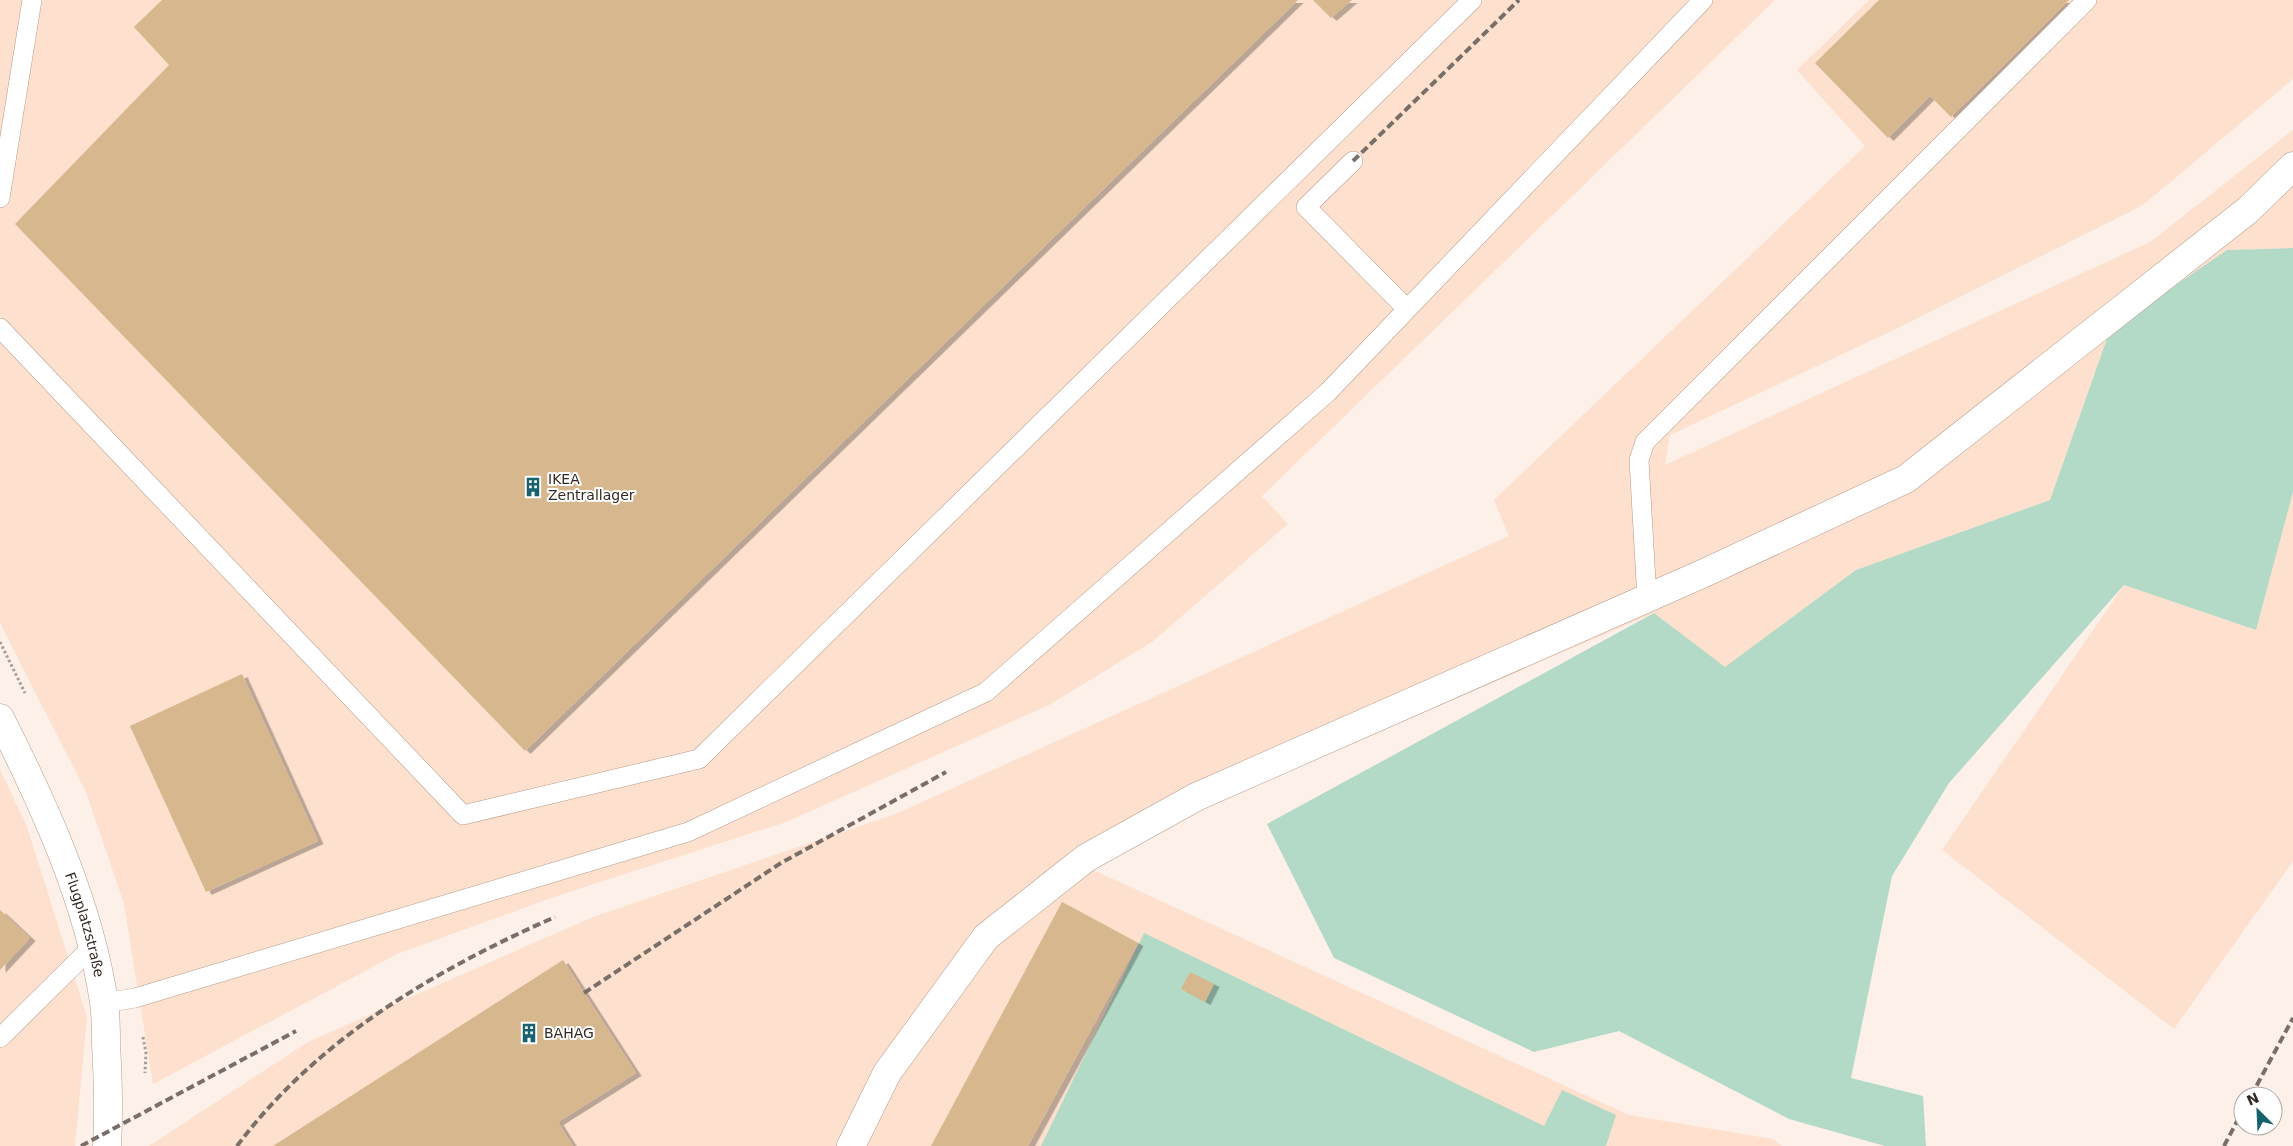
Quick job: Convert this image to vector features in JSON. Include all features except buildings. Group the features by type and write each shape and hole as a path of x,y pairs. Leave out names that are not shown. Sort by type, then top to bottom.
{"street":[{"path":"851,1146 887,1073 986,937 1086,858 1196,797 1647,599 1906,479 2248,210 2293,166"},
{"name":"Flugplatzstraße","path":"0,718 48,823 75,891 93,946 104,1003 110,1094 107,1146"}],"lane":[{"path":"0,198 32,0"},
{"path":"0,328 463,815 699,760 1472,0"},
{"path":"104,1003 135,998 688,832 986,692 1328,392 1703,0"},
{"path":"1647,599 1639,460 1645,442 2087,0"},
{"path":"1353,161 1306,208 1407,309"},
{"path":"0,1038 93,946"}],"shaded area":[{"path":"0,0 1775,0 1262,496 1288,524 1152,642 1049,705 786,822 554,897 397,954 153,1084 124,904 86,792 0,623"},
{"path":"1869,0 2293,0 2293,79 2143,205 1898,328 1670,435 1665,465 2150,242 2293,130 2293,248 2227,250 2110,330 2050,500 1856,570 1725,668 1654,613 1086,858 1073,845 1082,865 1629,1115 1773,1139 1782,1146 149,1146 308,1042 593,917 898,813 1509,536 1494,500 1865,146 1797,70"},
{"path":"2293,492 2293,861 2174,1029 1942,850 2124,585 2256,630"},
{"path":"0,770 26,824 87,1017 75,1146 0,1146"}],"green space":[{"path":"2293,248 2293,492 2256,630 2124,585 1949,783 1892,876 1851,1078 1923,1096 1926,1146 1885,1146 1789,1119 1619,1031 1534,1052 1334,958 1267,824 1654,613 1725,667 1856,570 2050,500 2110,330 2227,250"},
{"path":"1144,933 1544,1126 1562,1090 1616,1115 1606,1146 1041,1146"}],"railway":[{"path":"1353,161 1519,0"},
{"path":"584,993 781,863 946,772"},
{"path":"237,1146 269,1108 304,1073 341,1040 381,1011 466,960 555,917"},
{"path":"2256,1086 2293,1018"},
{"path":"81,1146 296,1031"},
{"path":"2224,1146 2233,1129"}],"place":[{"name":"IKEA Zentrallager","path":"533,487"},
{"name":"BAHAG","path":"529,1033"}]}
